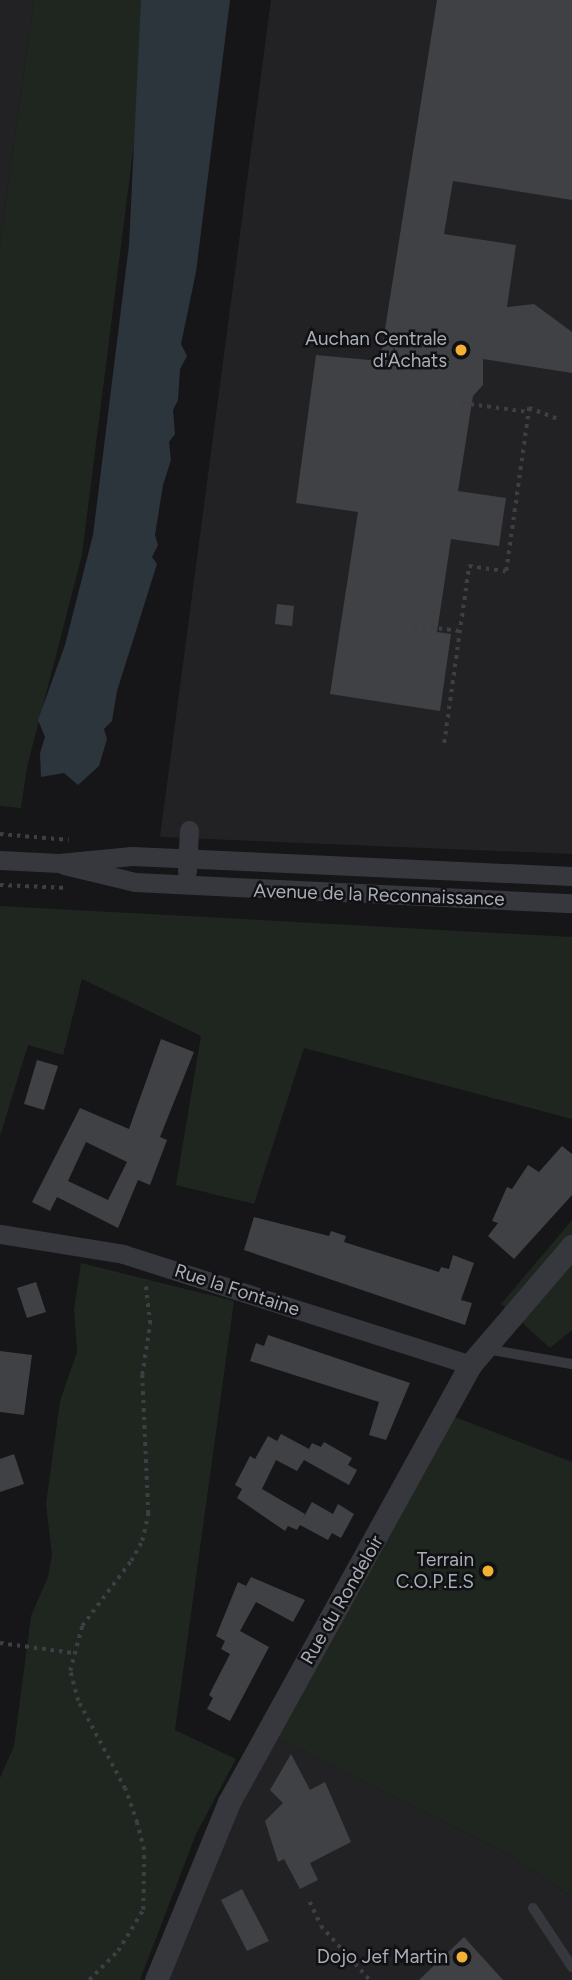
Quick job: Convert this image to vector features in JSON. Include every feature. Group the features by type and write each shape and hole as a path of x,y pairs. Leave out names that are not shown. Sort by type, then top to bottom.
{"street":[{"path":"186,886 189,830"},
{"name":"Avenue de la Reconnaissance","path":"0,860 59,863 112,856 572,876"},
{"name":"Avenue de la Reconnaissance","path":"59,863 114,879 186,886 572,903"},
{"name":"Rue la Fontaine","path":"0,1234 92,1247 476,1357"},
{"name":"Rue du Rondeloir","path":"156,1980 229,1802 476,1357 572,1246"}],"lane":[{"path":"476,1357 572,1364"},
{"path":"533,1908 572,1967"}],"path":[{"path":"462,403 528,412"},
{"path":"444,743 469,566 506,571 529,408 557,419"},
{"path":"405,624 460,631"},
{"path":"89,1980 132,1933 143,1910 146,1880 144,1850 125,1789 72,1686 73,1653 92,1609 142,1541 148,1514 142,1375 150,1337 145,1290 150,1262"},
{"path":"0,1643 73,1653"},
{"path":"310,1902 321,1926 370,1980"}],"shaded area":[{"path":"0,0 34,0 0,244"},
{"path":"34,0 152,0 82,555 27,767 21,808 0,806 0,244"},
{"path":"141,0 230,0 196,272 181,344 187,356 180,369 178,400 173,410 175,434 169,442 171,460 163,485 155,535 158,545 152,557 157,564 117,691 112,721 104,729 107,739 99,766 78,785 64,773 41,777 40,753 45,737 38,720 65,645 93,535 129,245"},
{"name":"Auchan Centrale d'Achats","path":"271,0 572,0 572,854 160,837"},
{"path":"0,906 572,937 572,1119 304,1048 254,1204 176,1185 201,1036 82,979 63,1055 28,1045 0,1136"},
{"path":"572,1220 572,1330 550,1348 501,1304"},
{"path":"81,1263 234,1301 175,1730 236,1759 196,1834 140,1980 0,1980 0,1778 14,1746 31,1616 48,1577 52,1555 46,1504 60,1401 77,1352 74,1310"},
{"name":"Terrain C.O.P.E.S","path":"434,1409 572,1462 572,1897 506,1853 272,1734"},
{"path":"272,1734 506,1853 572,1897 572,1980 166,1980 210,1861"}],"building":[{"name":"Auchan Centrale d'Achats","path":"437,0 572,0 572,200 453,181 444,234 516,245 507,307 534,304 572,332 572,373 483,359 483,385 473,396 458,491 506,498 499,546 451,539 437,632 451,634 440,711 330,694 358,512 296,503 316,355 380,361"},
{"path":"277,604 294,606 292,626 275,624"},
{"path":"161,1039 194,1052 160,1137 167,1140 150,1185 138,1180 118,1228 57,1197 50,1211 32,1202 80,1108 129,1129","holes":["86,1142 127,1162 108,1200 68,1181"]},
{"path":"37,1060 58,1066 44,1110 24,1104"},
{"path":"562,1146 572,1154 572,1195 514,1259 488,1236 498,1223 492,1221 507,1187 512,1189 528,1165 539,1172"},
{"path":"254,1217 329,1236 331,1231 346,1236 344,1242 439,1272 441,1267 449,1269 453,1255 474,1263 461,1300 472,1303 465,1325 244,1250"},
{"path":"36,1282 46,1312 27,1318 17,1288"},
{"path":"268,1335 410,1383 386,1440 369,1435 379,1402 250,1361 256,1343 264,1346"},
{"path":"0,1351 32,1355 24,1415 0,1412"},
{"path":"281,1434 309,1449 312,1443 321,1447 324,1442 352,1458 348,1465 357,1470 349,1485 304,1460 297,1471 276,1460 262,1489 305,1514 302,1520 312,1502 333,1514 338,1504 354,1514 341,1538 332,1533 328,1540 300,1525 297,1530 288,1526 285,1531 237,1498 242,1489 235,1485 250,1456 255,1459 268,1436 277,1441"},
{"path":"14,1454 24,1484 0,1492 0,1459"},
{"path":"251,1577 305,1600 293,1622 256,1602 240,1631 269,1647 230,1721 207,1709 213,1698 209,1695 230,1654 221,1649 225,1641 216,1636 238,1582 246,1586"},
{"path":"291,1754 310,1790 325,1782 351,1842 310,1863 318,1880 300,1889 284,1859 278,1862 265,1821 283,1803 270,1790"},
{"path":"242,1889 269,1941 247,1951 221,1900"},
{"name":"Dojo Jef Martin","path":"464,1937 503,1980 419,1980"}],"place":[{"name":"Auchan Centrale d'Achats","path":"461,350"},
{"name":"Terrain C.O.P.E.S","path":"488,1571"},
{"name":"Dojo Jef Martin","path":"462,1957"}]}
